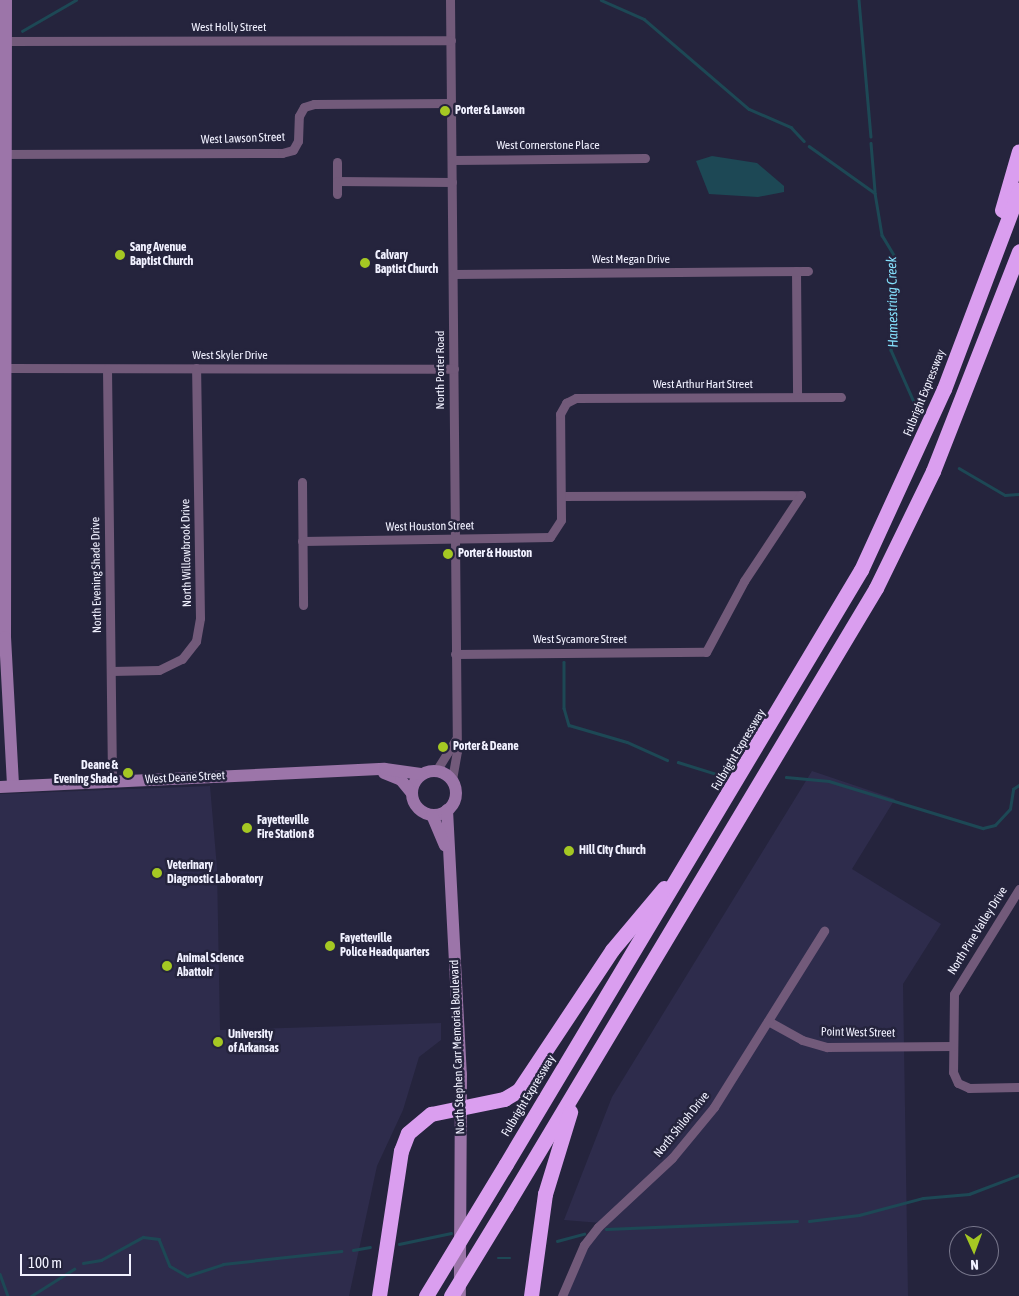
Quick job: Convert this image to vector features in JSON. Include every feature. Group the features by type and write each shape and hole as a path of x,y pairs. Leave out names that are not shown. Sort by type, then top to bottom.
{"highway":[{"path":"968,327 1019,151"},
{"name":"Fulbright Expressway","path":"426,1296 696,850 861,570 912,464 968,327 1019,190"},
{"path":"451,1296 876,588 933,471 1019,251"},
{"path":"379,1296 404,1141 424,1118 461,1106 504,1099 527,1082 612,950 696,850"},
{"path":"531,1296 546,1186 580,1081"}],"street":[{"path":"6,0 7,41 4,154 6,368 5,664 13,786"},
{"name":"North Porter Road","path":"450,0 456,739 452,778"},
{"name":"West Holly Street","path":"7,41 451,40"},
{"name":"West Lawson Street","path":"4,154 282,153 293,150 298,141 299,116 304,107 314,104 451,102"},
{"name":"West Cornerstone Place","path":"452,160 645,158"},
{"path":"337,162 338,194"},
{"path":"337,181 452,182"},
{"name":"West Megan Drive","path":"453,274 808,271"},
{"path":"796,272 797,397"},
{"name":"West Skyler Drive","path":"6,368 454,369"},
{"name":"North Willowbrook Drive","path":"111,671 159,670 182,659 196,641 200,618 196,368"},
{"name":"North Evening Shade Drive","path":"107,369 112,782"},
{"name":"West Arthur Hart Street","path":"561,496 560,414 566,403 576,398 841,397"},
{"path":"302,482 303,605"},
{"name":"West Houston Street","path":"302,541 543,538 556,532 562,520 561,496"},
{"name":"West Sycamore Street","path":"455,654 706,652 744,581 802,496 561,496"},
{"path":"436,771 456,739"},
{"name":"West Deane Street","path":"0,787 370,769 421,774"},
{"name":"West Deane Street","path":"370,769 401,780 412,793"},
{"path":"436,771 452,778 455,798 447,810 432,815 416,806 412,793 421,774 436,771"},
{"name":"North Stephen Carr Memorial Boulevard","path":"447,810 452,858 461,1106 460,1296"},
{"name":"North Stephen Carr Memorial Boulevard","path":"432,815 452,858"},
{"name":"North Pine Valley Drive","path":"1019,889 957,987 953,1046 953,1072 963,1086 1019,1087"},
{"name":"North Shiloh Drive","path":"562,1296 584,1245 701,1125 824,931"},
{"name":"Point West Street","path":"768,1021 802,1040 827,1047 953,1046"}],"shaded area":[{"path":"812,771 895,799 852,869 941,924 903,984 908,1296 562,1296 601,1223 564,1220 612,1097"},
{"name":"University of Arkansas","path":"210,786 217,868 220,1030 441,1023 441,1040 419,1057 403,1110 377,1166 349,1296 0,1296 0,794"}],"water":[{"path":"712,156 757,163 784,186 784,192 758,197 709,194 696,161"}],"waterway":[{"name":"Hamestring Creek","path":"22,31 76,0"},
{"name":"Hamestring Creek","path":"601,0 644,19 749,109 791,127 804,141"},
{"path":"859,0 871,136"},
{"path":"871,143 875,191"},
{"name":"Hamestring Creek","path":"809,146 875,193 882,235 894,255 891,350 914,402"},
{"name":"Hamestring Creek","path":"959,468 1005,495 1019,494"},
{"path":"564,662 564,708 569,725 627,742 667,760"},
{"path":"678,762 723,776"},
{"path":"786,777 829,781 983,828 995,825 1010,809 1013,789 1019,785"},
{"path":"809,1221 859,1215 923,1198 969,1194 1019,1175"},
{"path":"606,1229 797,1221"},
{"path":"399,1244 451,1233"},
{"path":"557,1241 584,1234"},
{"path":"83,1263 101,1260 143,1237 159,1239 170,1266 187,1276 223,1264 341,1251"},
{"path":"353,1250 370,1247"},
{"path":"498,1258 510,1258"},
{"path":"31,1296 74,1269"},
{"path":"0,1274 8,1296"}],"place":[{"name":"Porter & Lawson","path":"445,111"},
{"name":"Sang Avenue Baptist Church","path":"120,255"},
{"name":"Calvary Baptist Church","path":"365,263"},
{"name":"Porter & Houston","path":"448,554"},
{"name":"Porter & Deane","path":"443,747"},
{"name":"Deane & Evening Shade","path":"128,773"},
{"name":"Fayetteville Fire Station 8","path":"247,828"},
{"name":"Hill City Church","path":"569,851"},
{"name":"Veterinary Diagnostic Laboratory","path":"157,873"},
{"name":"Fayetteville Police Headquarters","path":"330,946"},
{"name":"Animal Science Abattoir","path":"167,966"},
{"name":"University of Arkansas","path":"218,1042"}]}
